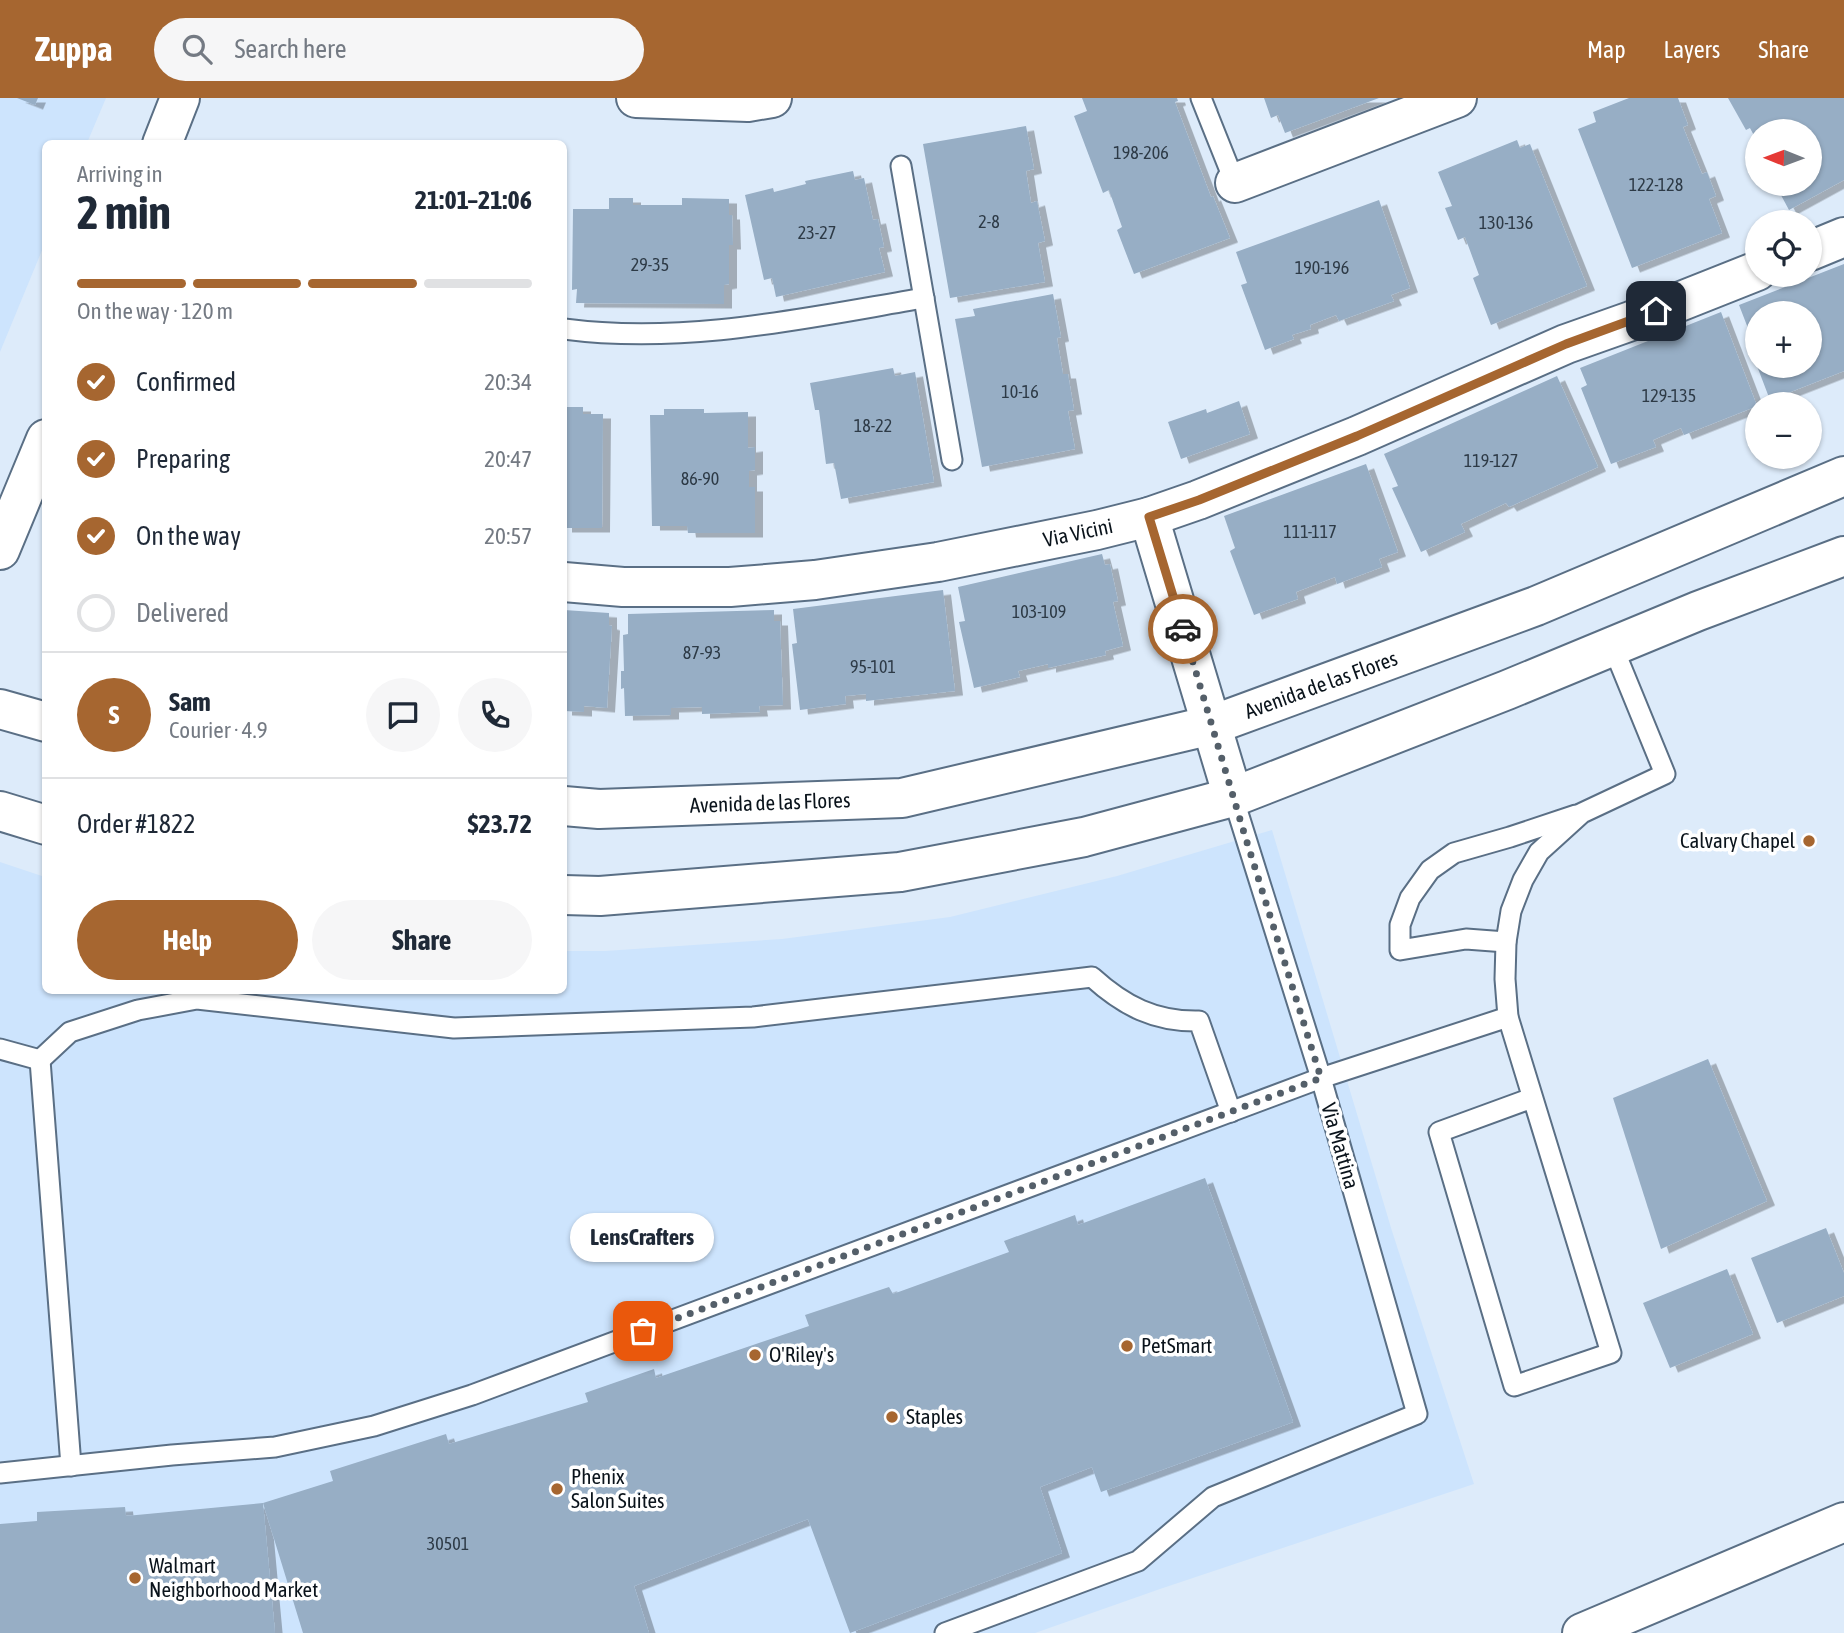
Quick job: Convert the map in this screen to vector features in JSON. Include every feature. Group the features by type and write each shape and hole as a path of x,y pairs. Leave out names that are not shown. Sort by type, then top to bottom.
{"main road":[{"path":"164,140 180,98"},
{"path":"636,98 748,102 772,98"},
{"path":"1235,183 1457,98"},
{"path":"1822,246 1844,237"},
{"name":"Via Vicini","path":"567,582 623,587 730,587 814,580 938,562 1149,517 1199,500 1357,436 1566,344 1745,276"},
{"path":"0,550 42,449"},
{"name":"Avenida de las Flores","path":"567,806 599,809 902,798 1212,725 1536,606 1844,476"},
{"name":"Via Mattina","path":"1149,517 1233,797"},
{"path":"567,895 600,896 900,872 1084,837 1233,797 1507,690 1698,611 1844,556"},
{"path":"0,709 42,721"},
{"path":"0,811 42,824"},
{"path":"1582,1633 1844,1522"}],"lane":[{"path":"1201,98 1235,183"},
{"path":"901,166 952,460"},
{"path":"567,329 601,334 743,329 925,298"},
{"path":"1506,942 1466,939 1399,950 1400,925 1410,898 1430,870 1454,853 1582,813 1665,774 1612,647"},
{"name":"Via Mattina","path":"944,1633 1138,1561 1213,1497 1417,1414 1321,1078 1233,797"},
{"path":"1532,1098 1439,1132 1514,1386 1611,1353 1508,1017 1505,979 1506,942 1511,911 1522,880 1539,852 1582,813"},
{"path":"40,1060 70,1032 138,1010 197,999 454,1028 753,1017 1092,977 1108,992 1156,1017 1199,1021 1231,1112"},
{"path":"0,1473 275,1447 374,1426 472,1395 1321,1078 1508,1017"},
{"path":"0,1049 40,1060"},
{"path":"40,1060 71,1466"}],"shaded area":[{"path":"0,98 106,98 88,140 42,140 42,250 0,352"},
{"path":"1272,830 1392,1231 1474,1484 1035,1633 0,1633 0,862 42,876 42,994 567,994 567,951 605,951 782,939 950,917 1117,876"}],"building":[{"path":"17,98 38,98 35,105"},
{"path":"1082,98 1177,98 1178,101 1175,102 1211,197 1213,196 1230,238 1134,274 1117,230 1122,227 1109,190 1103,193 1074,116 1087,111"},
{"path":"1264,98 1379,98 1285,133 1278,115 1271,118"},
{"path":"1629,98 1678,98 1688,125 1683,127 1702,174 1707,172 1716,196 1709,199 1722,233 1632,268 1578,129 1596,122 1593,112"},
{"path":"1728,98 1844,98 1844,180 1822,192 1822,119 1745,119 1745,128"},
{"path":"1026,126 1034,169 1026,171 1031,203 1037,201 1045,241 1038,243 1045,282 950,298 923,144"},
{"path":"1517,140 1520,148 1530,144 1587,286 1491,325 1473,278 1479,275 1465,237 1458,240 1445,208 1452,206 1438,172"},
{"path":"853,171 855,180 864,178 873,220 878,219 884,247 879,248 885,272 776,297 772,278 764,280 745,195 773,188 774,192 806,184 805,181"},
{"path":"1781,196 1815,196 1789,210"},
{"path":"609,198 633,198 633,205 682,205 682,198 729,199 733,245 729,245 729,284 724,285 724,304 576,303 577,289 572,290 573,209 609,209"},
{"path":"1379,200 1410,288 1391,295 1394,301 1339,321 1336,315 1310,325 1311,329 1292,335 1294,339 1265,350 1241,285 1247,283 1236,252"},
{"path":"1844,264 1844,371 1790,392 1767,392 1762,378 1822,378 1822,301 1749,301 1785,287 1822,287 1822,273"},
{"path":"1053,294 1061,337 1057,338 1063,374 1068,374 1074,410 1068,411 1075,449 982,467 955,319 975,316 973,309"},
{"path":"1745,303 1745,320 1739,305"},
{"path":"1721,312 1752,392 1745,392 1745,411 1684,435 1681,428 1653,440 1656,447 1611,464 1581,388 1587,385 1580,368"},
{"path":"893,368 895,376 915,372 934,482 841,499 834,463 826,464 819,410 815,410 810,383"},
{"path":"1557,376 1598,467 1509,507 1506,503 1461,524 1465,532 1421,552 1392,488 1398,486 1384,454"},
{"path":"1239,401 1250,434 1181,459 1168,422 1206,409 1207,413"},
{"path":"567,407 583,407 583,414 603,414 602,528 567,528"},
{"path":"664,409 704,409 704,413 748,412 748,448 755,447 755,470 749,471 749,487 755,487 755,533 688,533 687,526 652,526 650,415 664,415"},
{"path":"1366,464 1398,552 1379,559 1382,567 1337,584 1335,577 1296,592 1298,599 1254,615 1230,551 1235,548 1224,516"},
{"path":"1102,554 1105,565 1110,564 1118,601 1113,602 1123,646 1105,651 1106,655 1048,668 1048,664 1018,671 1020,677 974,688 959,622 965,621 958,587"},
{"path":"943,590 955,691 866,701 866,694 845,696 846,704 800,710 792,644 797,643 793,609"},
{"path":"567,610 609,613 609,625 612,626 607,708 584,706 584,712 567,711"},
{"path":"774,610 774,621 780,621 783,705 759,706 760,712 702,714 702,707 671,708 671,715 625,716 621,671 624,671 623,635 628,634 628,614"},
{"path":"1708,1059 1767,1201 1661,1249 1613,1098"},
{"path":"1205,1178 1293,1422 1101,1492 1092,1467 1040,1487 1062,1553 850,1633 808,1519 634,1586 649,1633 303,1633 263,1503 333,1481 330,1471 446,1434 449,1444 588,1402 585,1393 654,1369 656,1378 809,1326 805,1315 889,1287 893,1294 1009,1252 1004,1241 1075,1215 1078,1225"},
{"path":"1826,1228 1844,1273 1844,1296 1777,1323 1751,1258"},
{"path":"1727,1269 1753,1334 1670,1368 1643,1303"},
{"name":"Walmart Neighborhood Market","path":"263,1503 275,1633 0,1633 0,1524 37,1521 37,1512 125,1507 126,1516"}],"way so far":[{"path":"643,1331 1321,1078 1183,629"}],"place":[{"name":"Calvary Chapel","path":"1809,841"},
{"name":"LensCrafters","path":"643,1331"},
{"name":"PetSmart","path":"1127,1346"},
{"name":"O'Riley's","path":"755,1355"},
{"name":"Staples","path":"892,1417"},
{"name":"Phenix Salon Suites","path":"557,1489"},
{"name":"Walmart Neighborhood Market","path":"135,1578"}],"route":[{"path":"1183,629 1149,517 1199,500 1357,436 1566,344 1656,311"}]}
